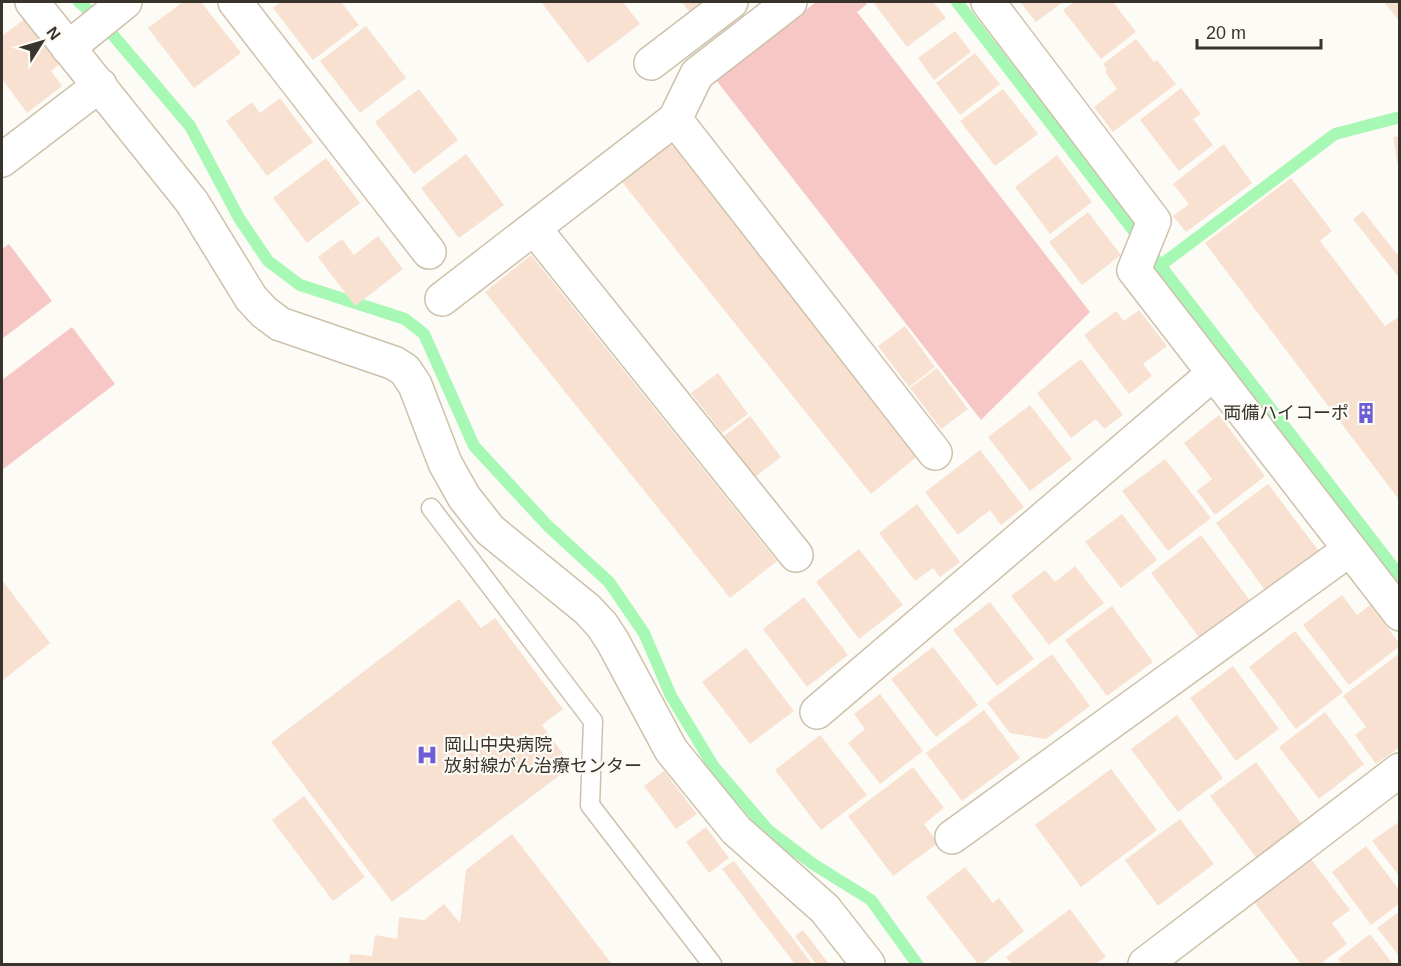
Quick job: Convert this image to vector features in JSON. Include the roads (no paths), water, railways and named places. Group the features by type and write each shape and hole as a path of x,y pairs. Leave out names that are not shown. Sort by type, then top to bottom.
{"street":[{"path":"32,2 72,45 100,86 192,202 251,298 264,312 280,324 394,363 405,370 415,385 445,463 464,497 490,530 587,609 602,625 677,759 736,830 825,909 868,964"},
{"path":"235,2 429,252"},
{"path":"651,63 731,2"},
{"path":"442,299 675,119 697,74 789,2"},
{"path":"988,2 1154,221 1134,270 1400,614"},
{"path":"72,45 120,6"},
{"path":"2,160 100,86"},
{"path":"675,119 935,453"},
{"path":"534,228 796,555"},
{"path":"817,712 1214,373"},
{"path":"952,837 1349,550"},
{"path":"1146,964 1400,770"}],"lane":[{"path":"431,508 593,721 590,805 712,964"}],"waterway":[{"path":"79,2 101,21 190,126 239,218 268,261 300,285 405,319 424,334 474,446 548,526 609,582 644,633 671,696 714,767 768,830 813,864 871,900 917,964"},
{"path":"957,2 1400,576"},
{"path":"1161,265 1335,134 1400,117"}],"place":[{"name":"両備ハイコーポ","path":"1366,413"},
{"name":"岡山中央病院 放射線がん治療センター","path":"427,755"}]}
